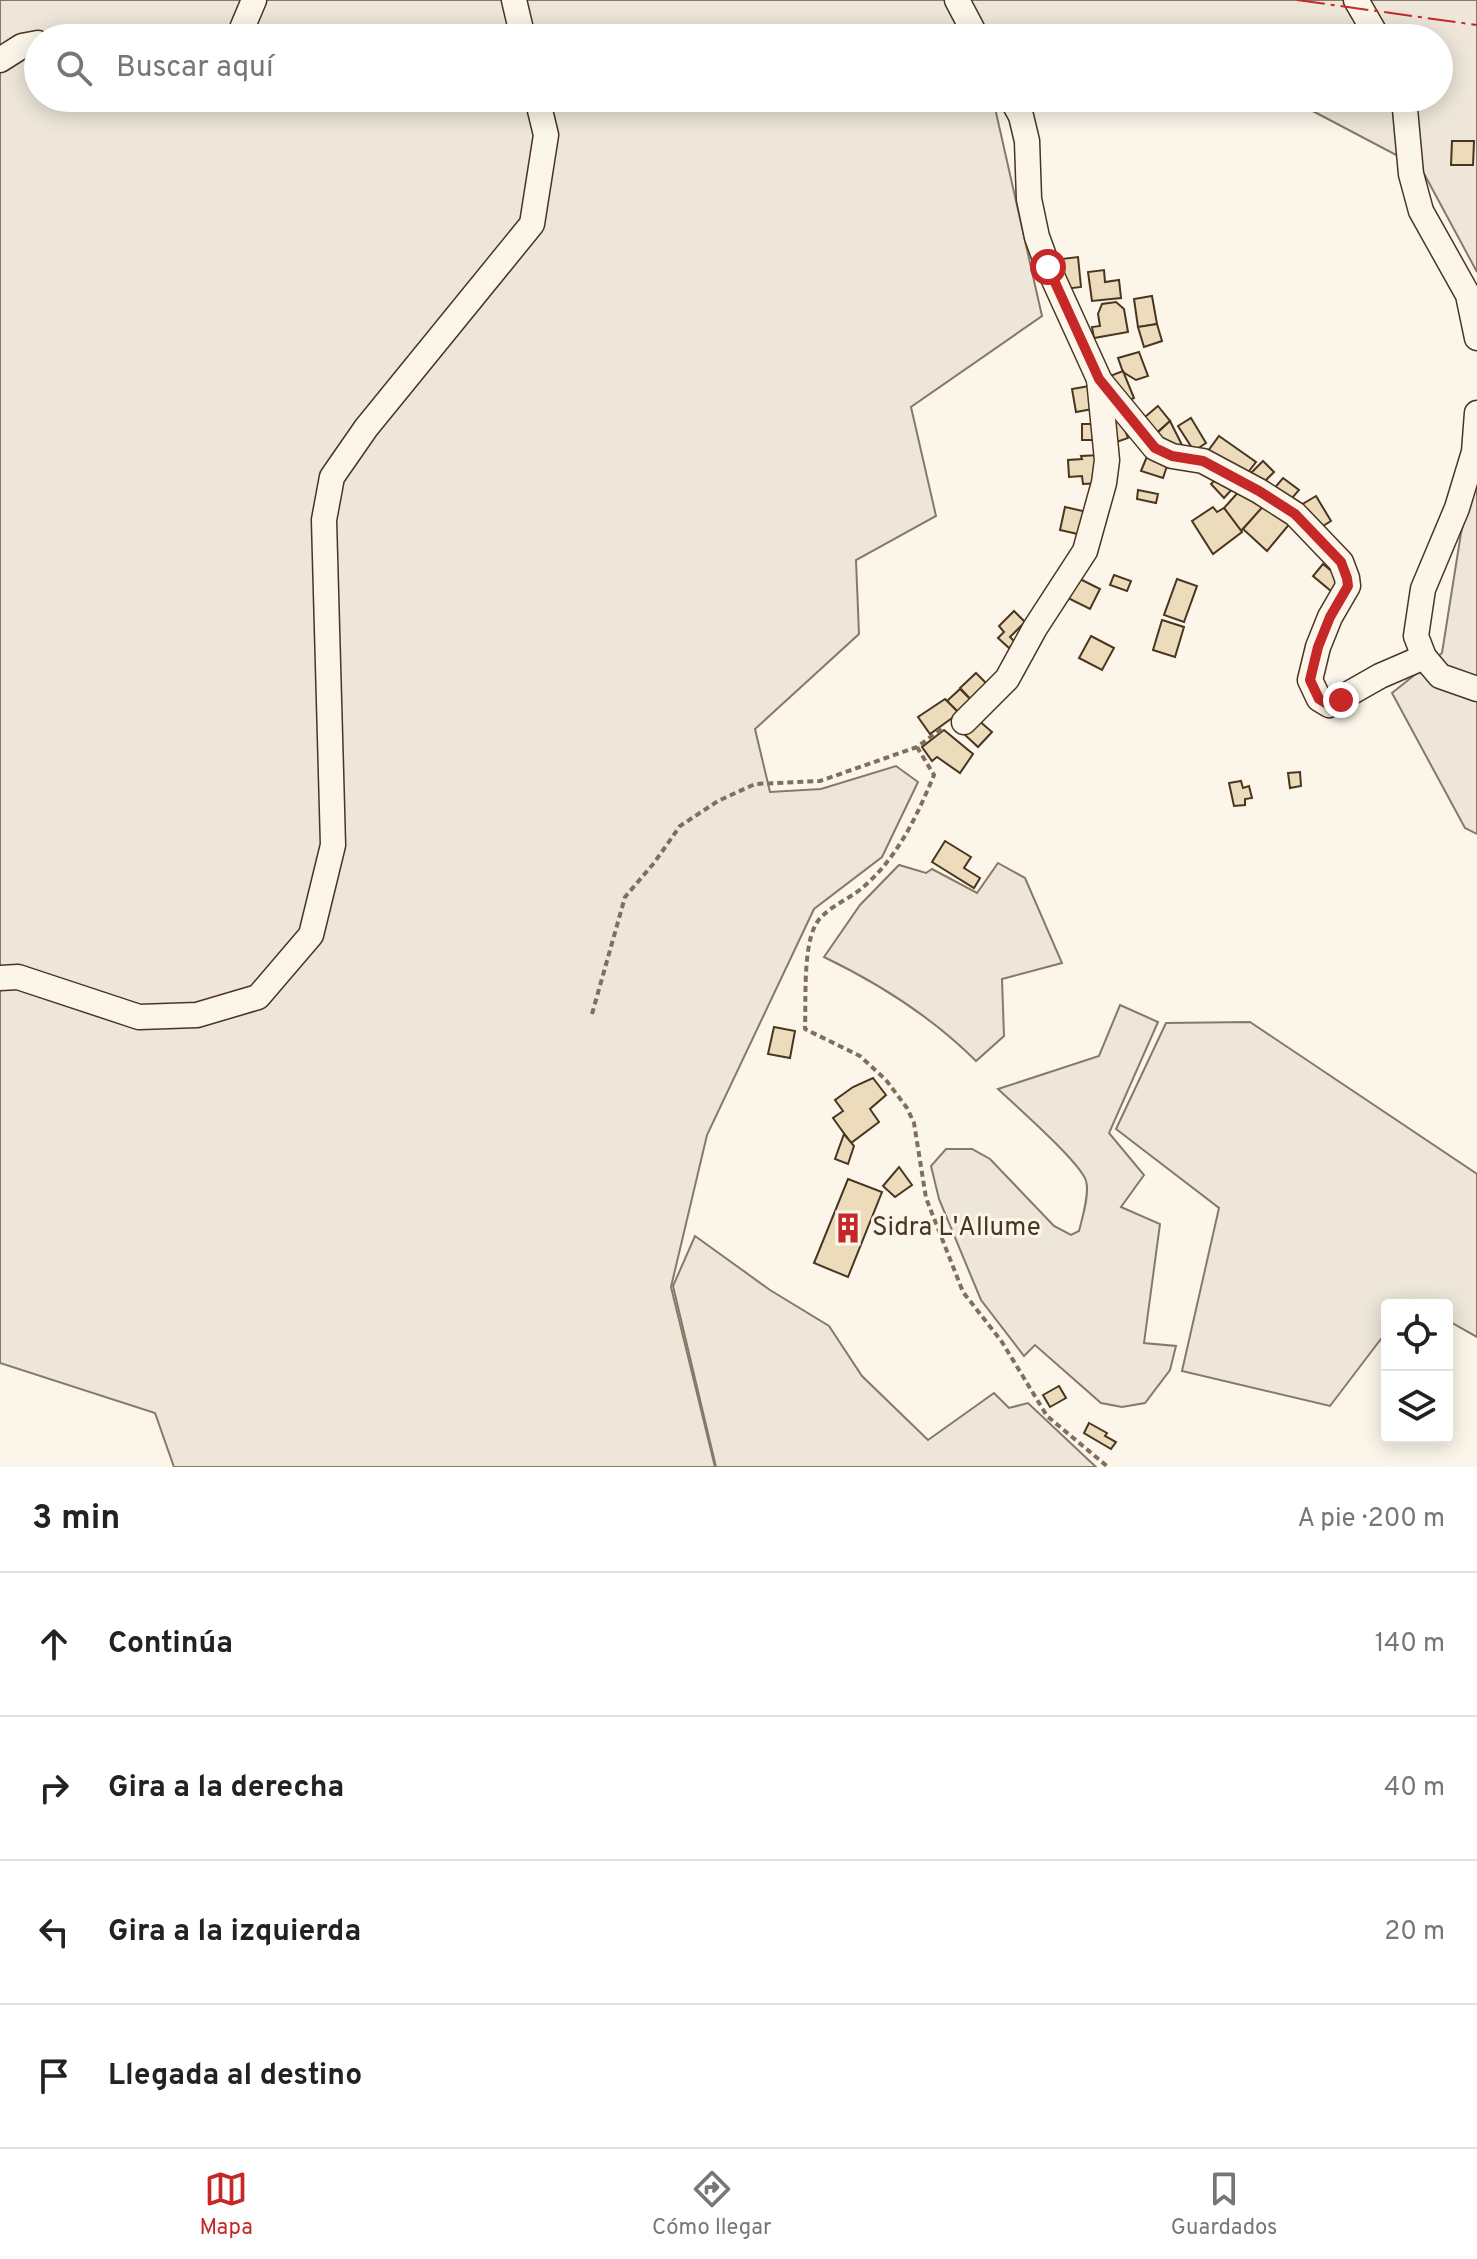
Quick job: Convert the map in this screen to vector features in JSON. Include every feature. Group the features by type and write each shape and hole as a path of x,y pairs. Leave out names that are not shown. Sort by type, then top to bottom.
{"street":[{"path":"244,24 254,0"},
{"path":"514,0 520,24"},
{"path":"957,0 970,24"},
{"path":"1356,0 1370,24"},
{"path":"0,60 24,46"},
{"path":"0,978 18,977 139,1017 197,1015 258,997 311,935 333,845 324,520 332,477 366,428 532,224 546,135 540,112"},
{"path":"1019,112 1027,141 1029,199 1037,237 1099,379 1155,448 1172,456 1203,461 1259,491 1295,514 1341,562 1348,586 1330,617 1310,680 1319,699 1329,705 1380,676 1424,657"},
{"path":"1405,112 1411,174 1421,211 1468,295 1477,338"},
{"path":"964,722 1007,679 1035,628 1085,551 1104,483 1107,460 1099,379"},
{"path":"1477,413 1474,452 1457,508 1423,589 1416,636 1424,657 1440,676 1477,689"}],"path":[{"path":"592,1014 625,897 680,826 718,801 755,784 820,781 917,747 946,726 964,722"},
{"path":"917,747 934,775 916,819 864,887 822,914 813,928 808,958 805,1029 860,1056 886,1080 907,1108 914,1123 926,1198 963,1292 1002,1342 1047,1416 1108,1467"}],"shaded area":[{"path":"0,0 1477,0 1477,272 1421,168 1315,112 1453,112 1453,24 24,24 24,112 996,112 1042,316 911,407 936,516 856,560 859,634 755,729 770,792 821,789 896,766 918,782 882,857 814,909 707,1135 671,1287 715,1467 174,1467 155,1413 0,1363"},
{"path":"1477,471 1477,834 1465,828 1392,693 1442,653 1461,533"},
{"path":"998,863 1025,878 1062,963 1002,979 1004,1036 976,1061 942,1030 904,1003 824,957 860,905 899,865 926,873 932,869 977,893"},
{"path":"1120,1005 1158,1022 1109,1133 1144,1175 1121,1207 1160,1224 1144,1343 1176,1346 1170,1370 1145,1403 1122,1407 1101,1403 1035,1345 1024,1356 981,1300 939,1199 931,1166 946,1149 972,1149 990,1159 1054,1226 1071,1235 1079,1231 1087,1192 1086,1181 1060,1148 998,1089 1099,1056"},
{"path":"1250,1022 1477,1174 1477,1337 1453,1323 1453,1299 1381,1299 1381,1339 1330,1406 1182,1371 1219,1208 1116,1129 1166,1023"},
{"path":"695,1236 770,1290 829,1326 862,1376 928,1440 994,1393 1009,1408 1028,1403 1096,1467 716,1467 673,1286"}],"building":[{"path":"1452,141 1474,141 1473,165 1451,165"},
{"path":"1078,257 1081,287 1065,289 1061,259"},
{"path":"1104,270 1105,282 1119,280 1121,298 1092,301 1088,272"},
{"path":"1152,296 1157,324 1138,327 1134,299"},
{"path":"1116,302 1124,309 1128,332 1094,338 1092,327 1100,326 1098,314 1102,304"},
{"path":"1157,324 1162,341 1144,347 1138,327"},
{"path":"1139,352 1148,376 1136,380 1123,372 1118,358"},
{"path":"1123,371 1134,398 1121,404 1110,376"},
{"path":"1095,385 1098,408 1076,412 1072,389"},
{"path":"1158,406 1170,421 1152,437 1139,422"},
{"path":"1116,407 1128,438 1111,444"},
{"path":"1191,418 1206,443 1194,451 1178,426"},
{"path":"1170,421 1182,445 1170,453 1154,436"},
{"path":"1082,424 1101,424 1101,440 1082,440"},
{"path":"1219,436 1256,462 1243,479 1205,455"},
{"path":"1148,454 1169,460 1163,478 1141,471"},
{"path":"1101,455 1101,483 1083,484 1082,476 1069,477 1068,460"},
{"path":"1263,461 1274,472 1262,484 1251,473"},
{"path":"1221,474 1234,487 1224,498 1211,484"},
{"path":"1283,478 1299,490 1288,503 1272,491"},
{"path":"1242,488 1263,507 1241,531 1224,508"},
{"path":"1138,490 1158,494 1156,503 1137,499"},
{"path":"1316,496 1331,521 1318,529 1296,508"},
{"path":"1266,503 1292,521 1267,551 1243,529"},
{"path":"1065,507 1087,512 1082,535 1060,530"},
{"path":"1213,507 1217,512 1224,508 1242,532 1213,554 1192,521"},
{"path":"1323,564 1341,579 1331,591 1313,576"},
{"path":"1114,575 1131,581 1127,591 1110,585"},
{"path":"1076,577 1100,589 1090,609 1066,597"},
{"path":"1177,579 1197,586 1184,622 1164,615"},
{"path":"1014,611 1025,622 1010,637 1015,642 1009,648 998,638 1004,632 999,626"},
{"path":"1162,620 1184,627 1175,657 1153,650"},
{"path":"1091,636 1114,648 1102,670 1079,658"},
{"path":"976,673 992,689 976,705 960,688"},
{"path":"960,689 976,705 963,717 947,701"},
{"path":"945,699 959,713 930,734 918,717"},
{"path":"977,719 992,732 978,747 964,734"},
{"path":"944,730 973,754 960,773 937,757 932,761 922,747"},
{"path":"1300,772 1301,786 1290,788 1288,773"},
{"path":"1241,781 1243,788 1249,786 1252,798 1245,799 1245,805 1234,806 1229,783"},
{"path":"945,841 971,857 964,868 980,878 974,888 932,862"},
{"path":"774,1027 795,1031 790,1058 768,1054"},
{"path":"873,1078 886,1095 870,1109 879,1122 851,1143 833,1118 843,1111 835,1100"},
{"path":"844,1134 854,1146 848,1164 835,1159"},
{"path":"899,1167 912,1185 895,1197 883,1186"},
{"name":"Sidra L'Allume","path":"848,1179 882,1192 848,1277 814,1263"},
{"path":"1059,1386 1066,1398 1050,1407 1043,1395"},
{"path":"1089,1423 1116,1442 1111,1449 1084,1433"}],"power":[{"path":"1297,0 1477,25"}],"place":[{"name":"Sidra L'Allume","path":"848,1228"}],"route":[{"path":"1048,267 1099,379 1155,448 1172,456 1203,461 1259,491 1295,514 1341,562 1348,586 1330,617 1310,680 1319,699 1329,705 1341,700"}]}
